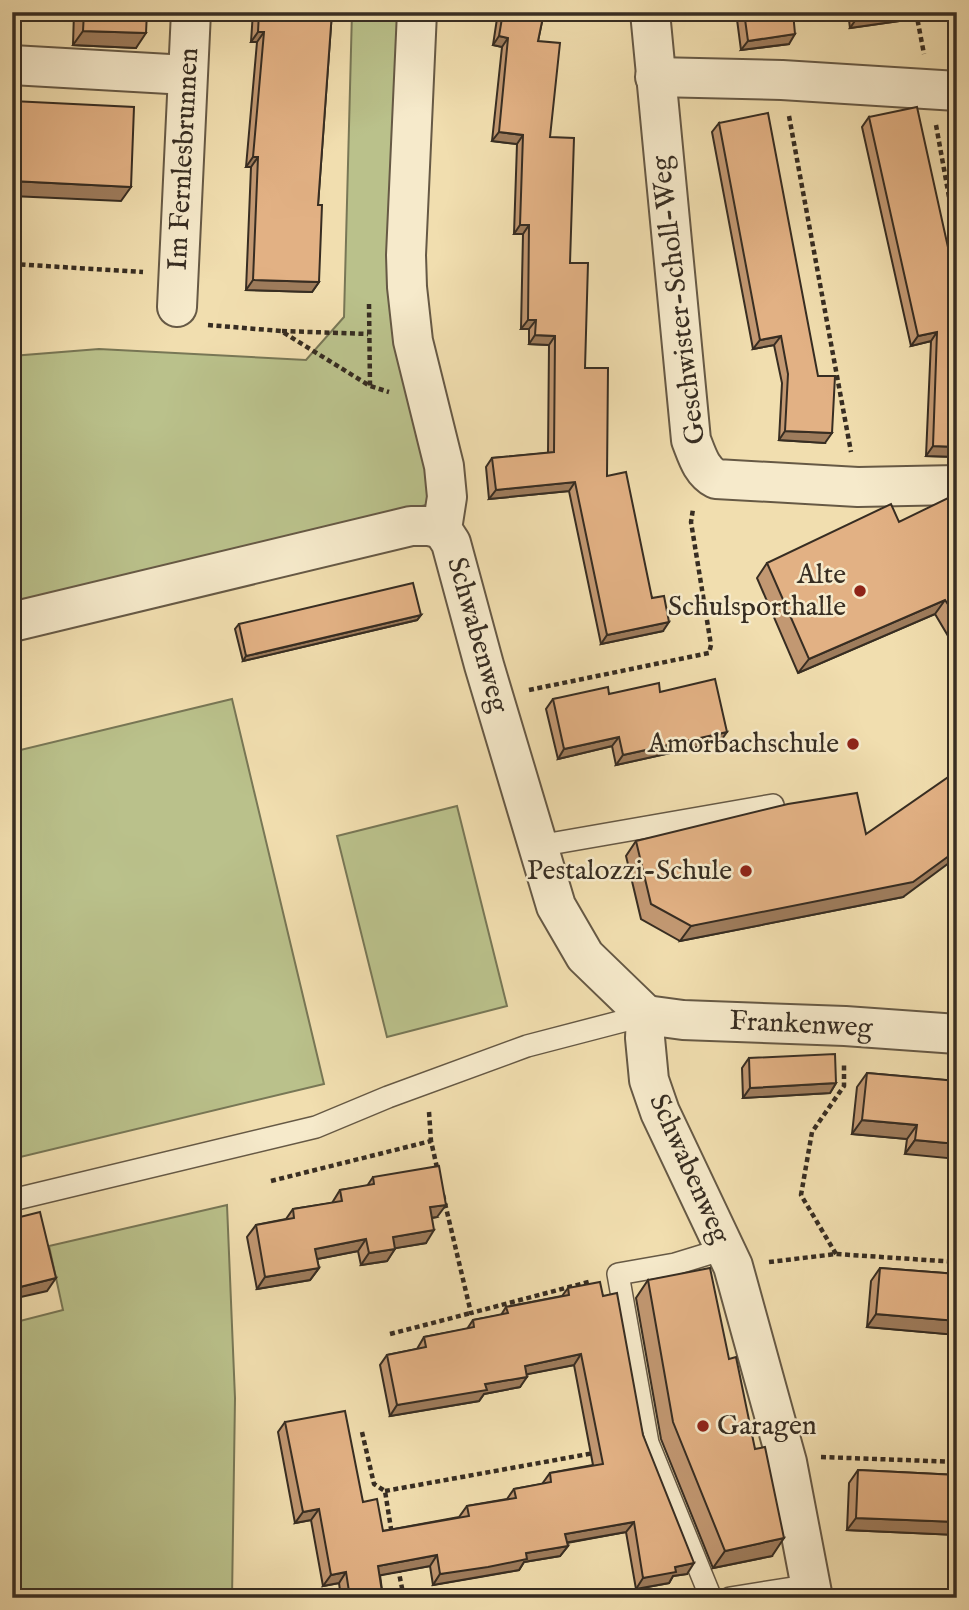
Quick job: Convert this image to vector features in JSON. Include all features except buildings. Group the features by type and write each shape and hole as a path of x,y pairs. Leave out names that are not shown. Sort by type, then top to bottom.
{"street":[{"name":"Im Fernlesbrunnen","path":"178,290 191,12"},
{"name":"Schwabenweg","path":"417,12 407,277 413,341 444,466 447,497 442,528 451,543 556,906 586,956 646,1016 649,1080 660,1112 728,1257 787,1462 812,1592"},
{"name":"Geschwister-Scholl-Weg","path":"650,12 691,440 708,475"},
{"path":"12,65 187,75"},
{"path":"655,77 782,80 943,89"},
{"path":"708,475 716,479 858,487 957,485"},
{"name":"Schwabenweg","path":"12,622 411,526 442,528"},
{"name":"Frankenweg","path":"646,1016 957,1034"}],"lane":[{"path":"538,846 773,805"},
{"path":"12,1200 316,1127 527,1046 646,1016"},
{"path":"711,1598 648,1443 618,1274 728,1257"},
{"path":"730,1598 812,1592"}],"path":[{"path":"782,80 858,487"},
{"path":"943,89 957,241"},
{"path":"12,264 178,290 183,323 281,331 368,334"},
{"path":"281,331 370,386 429,405"},
{"name":"Geschwister-Scholl-Weg","path":"494,697 709,653 711,645 691,522 692,510 708,475"},
{"path":"836,1254 801,1195 811,1132 844,1086 845,1026"},
{"path":"428,1083 431,1141 440,1181"},
{"path":"271,1181 431,1141"},
{"path":"443,1194 471,1313"},
{"path":"728,1257 836,1254 957,1262"},
{"path":"390,1334 618,1274"},
{"path":"362,1432 374,1484 385,1491 648,1443"},
{"path":"787,1462 820,1457 957,1462"},
{"path":"385,1491 394,1545"},
{"path":"397,1558 404,1598"}],"green space":[{"path":"352,12 406,12 434,503 12,607 12,356 99,349 306,360 344,317"},
{"path":"232,699 324,1084 12,1159 12,752"},
{"path":"457,806 507,1006 387,1037 337,836"},
{"path":"227,1205 235,1398 232,1598 12,1598 12,1323 63,1310 49,1246"}],"place":[{"name":"Alte Schulsporthalle","path":"860,591"},
{"name":"Amorbachschule","path":"853,744"},
{"name":"Pestalozzi-Schule","path":"746,871"},
{"name":"Garagen","path":"703,1426"}]}
